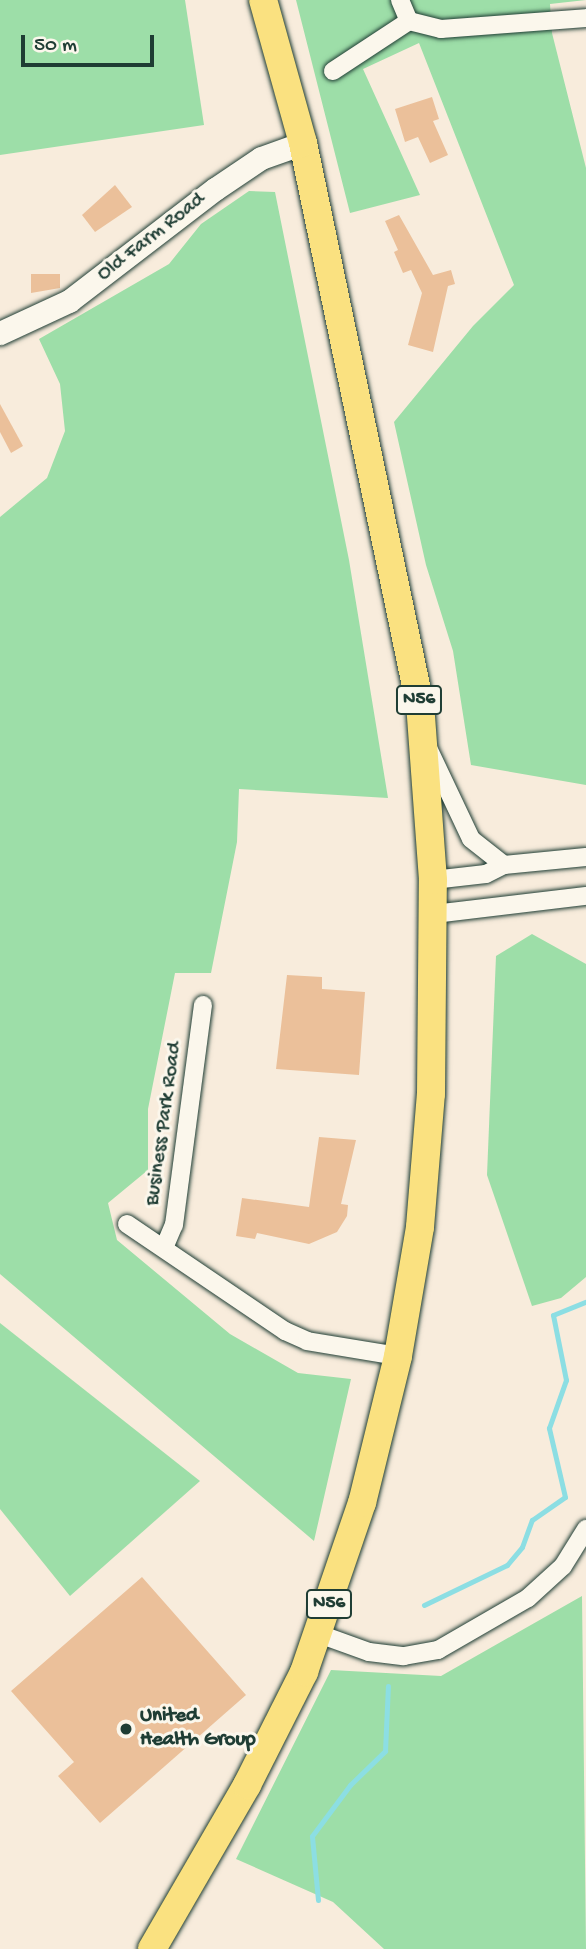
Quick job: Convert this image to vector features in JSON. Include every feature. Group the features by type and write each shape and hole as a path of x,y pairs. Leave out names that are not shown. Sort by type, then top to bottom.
{"main road":[{"name":"N56","path":"152,1949 247,1785 319,1634 362,1503 398,1356 420,1227 430,1094 434,914 425,741 371,455 303,143 263,0"}],"street":[{"path":"400,0 409,20"},
{"path":"334,71 409,20 441,29 586,18"},
{"name":"Old Farm Road","path":"0,333 69,301 215,189 261,158 303,143"},
{"path":"425,741 471,839 504,865"},
{"path":"433,880 486,874 504,865 586,857"},
{"path":"434,914 586,896"},
{"name":"Business Park Road","path":"164,1248 176,1213 202,1004"},
{"path":"127,1224 285,1331 307,1340 398,1356"},
{"path":"319,1634 369,1652 404,1656 438,1650 528,1598 563,1566 586,1529"}],"green space":[{"path":"0,0 185,0 204,125 0,155"},
{"path":"296,0 586,0 550,4 552,33 586,168 586,785 471,765 453,651 426,565 394,422 473,326 514,285 419,43 363,69 420,195 350,213"},
{"path":"249,191 275,192 349,560 388,798 239,789 237,842 211,973 175,973 148,1109 148,1170 108,1203 117,1240 230,1334 298,1373 351,1379 314,1541 0,1274 0,517 47,478 65,431 60,384 39,339 169,264 201,224"},
{"path":"532,934 586,964 586,1277 561,1298 532,1306 487,1175 496,956"},
{"path":"0,1323 200,1481 70,1596 0,1509"},
{"path":"582,1596 586,1949 384,1949 333,1902 236,1859 331,1670 441,1676"}],"building":[{"path":"432,97 439,119 433,121 448,155 430,163 418,137 405,142 395,109"},
{"path":"115,185 132,207 95,232 82,215"},
{"path":"399,215 433,275 451,270 455,284 448,286 433,352 408,345 422,293 411,270 403,273 394,252 398,250 385,221"},
{"path":"31,274 60,274 60,288 31,293"},
{"path":"0,404 23,446 11,453 0,432"},
{"path":"287,975 322,977 322,989 365,992 359,1075 276,1069"},
{"path":"319,1137 356,1140 341,1204 348,1205 347,1216 337,1232 309,1244 257,1233 255,1239 236,1236 242,1198 309,1207"},
{"name":"United Health Group","path":"142,1577 246,1695 100,1823 58,1776 74,1762 11,1691"}],"waterway":[{"path":"424,1605 507,1565 522,1547 532,1520 565,1497 549,1428 566,1380 553,1315 586,1302"},
{"path":"318,1900 312,1836 350,1785 385,1751 388,1686"}],"place":[{"name":"United Health Group","path":"126,1729"}]}
